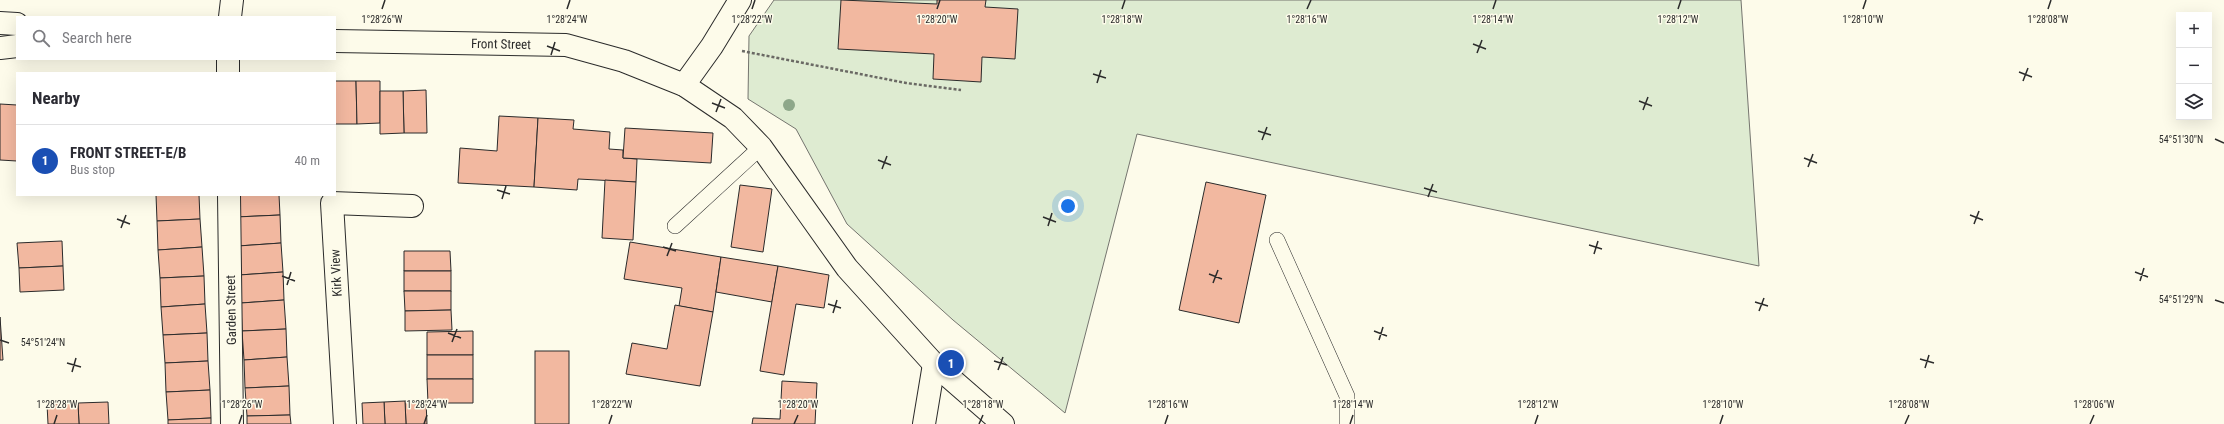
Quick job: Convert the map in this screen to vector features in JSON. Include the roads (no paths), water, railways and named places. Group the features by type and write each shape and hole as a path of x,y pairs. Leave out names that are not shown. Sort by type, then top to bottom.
{"street":[{"path":"230,16 232,0"},
{"path":"684,85 712,46 740,0"},
{"path":"0,22 16,24"},
{"name":"Front Street","path":"336,41 566,45 624,61 684,85 733,118 761,147 847,268 934,364 1003,424"},
{"path":"0,48 16,46"},
{"path":"228,60 228,72"},
{"name":"Garden Street","path":"229,196 232,424"},
{"name":"Kirk View","path":"345,424 332,203 412,206"},
{"path":"924,424 934,364"}],"lane":[{"path":"675,226 761,147"},
{"path":"1277,240 1347,396 1347,424"}],"place":[{"name":"FRONT STREET-E/B","path":"951,363"}]}
